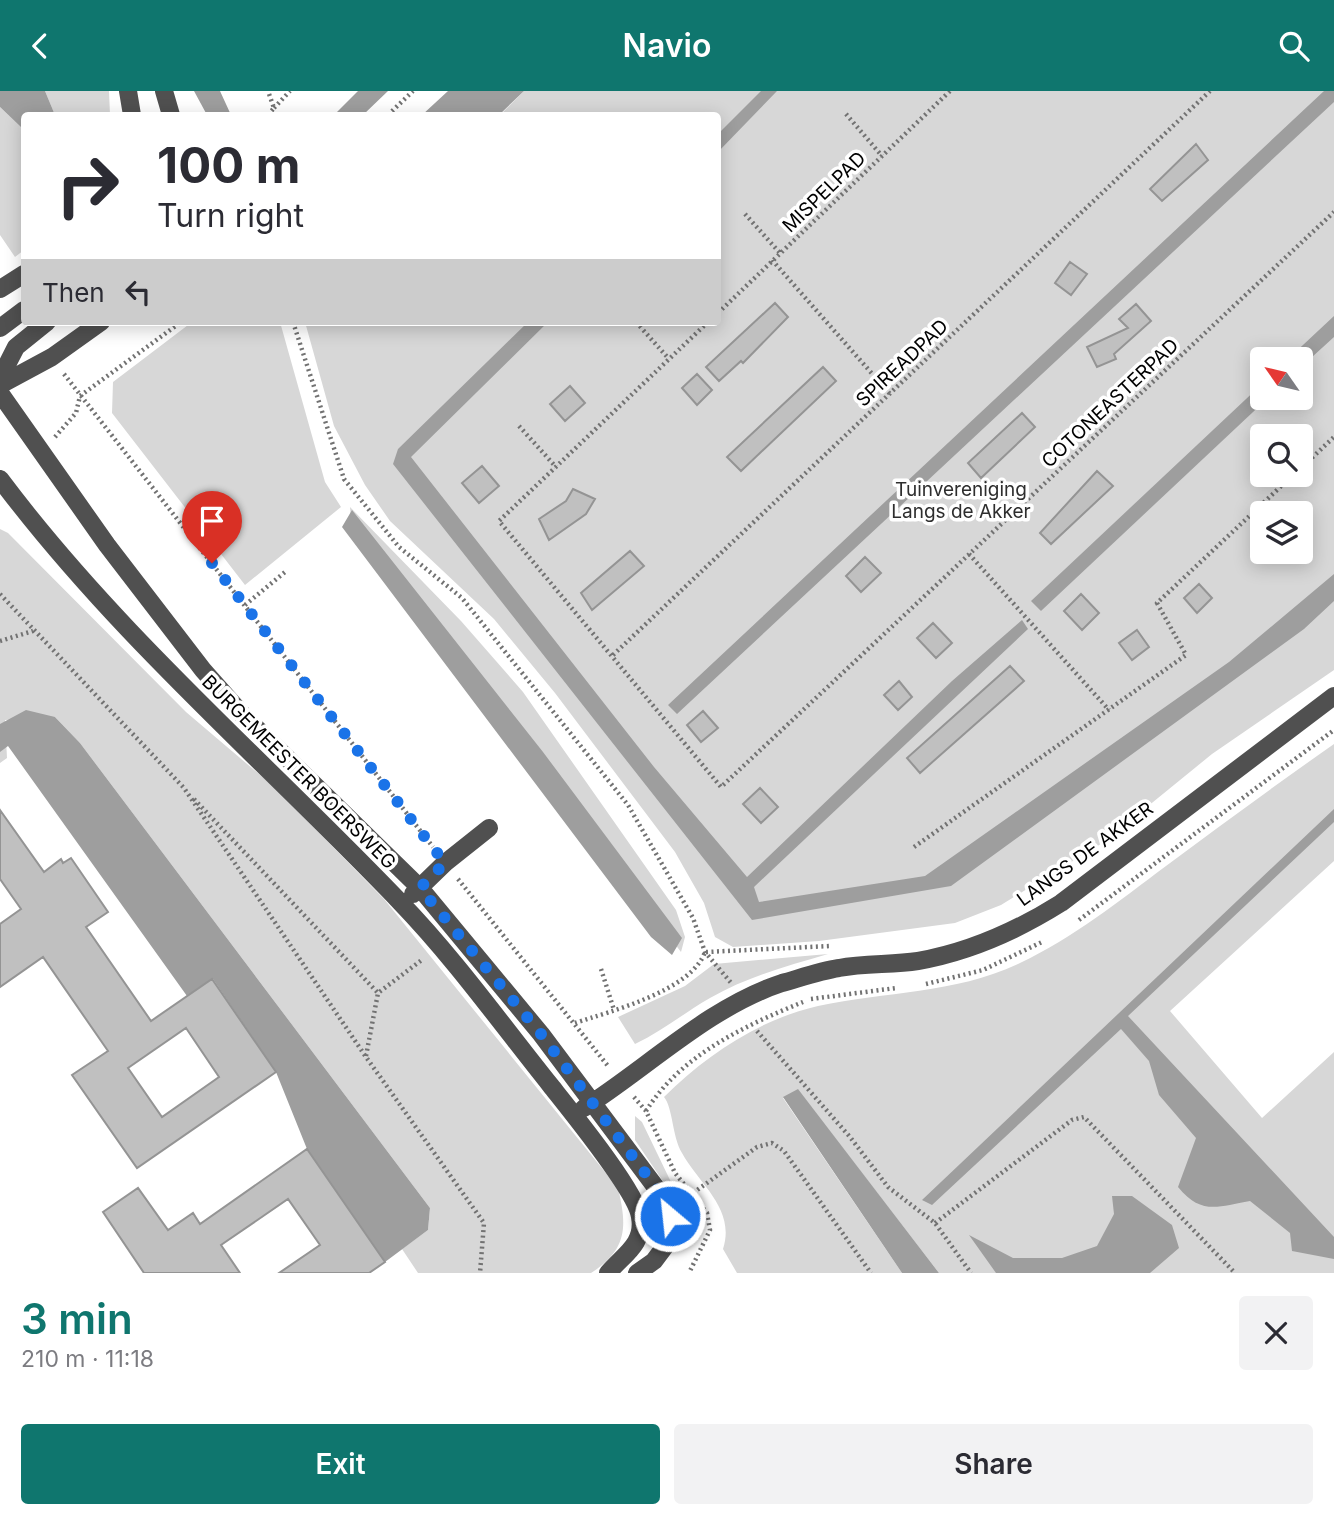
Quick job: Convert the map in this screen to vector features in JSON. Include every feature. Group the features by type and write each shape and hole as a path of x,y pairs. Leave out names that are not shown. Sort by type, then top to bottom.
{"street":[{"path":"128,91 132,112"},
{"path":"164,91 170,112"},
{"path":"0,289 21,276"},
{"path":"0,328 21,312"},
{"path":"0,379 16,347 42,326"},
{"path":"0,385 52,357 95,326"},
{"name":"BURGEMEESTER BOERSWEG","path":"0,393 107,545 203,670 242,715 420,888 541,1034 666,1201 672,1237 654,1261 637,1273"},
{"name":"BURGEMEESTER BOERSWEG","path":"0,479 79,579 163,668 259,759 402,904 574,1114 627,1188 641,1219 632,1251 608,1273"},
{"name":"LANGS DE AKKER","path":"574,1114 667,1048 742,1001 780,984 839,968 918,961 957,952 1028,924 1061,903 1334,696"},
{"path":"402,904 445,863 489,828"}],"path":[{"path":"268,91 274,108"},
{"path":"271,112 290,91"},
{"path":"391,112 413,91"},
{"name":"MISPELPAD","path":"721,310 950,91"},
{"name":"SPIREADPAD","path":"613,655 1209,91"},
{"path":"846,114 882,156"},
{"name":"COTONEASTERPAD","path":"613,655 721,787 1334,212"},
{"path":"745,214 780,253"},
{"path":"772,260 890,394"},
{"path":"80,396 176,326"},
{"path":"294,326 344,479 399,547 462,598 628,805 693,918 705,952 736,988"},
{"path":"640,326 669,359"},
{"path":"613,655 499,521 704,326"},
{"path":"52,357 445,863 561,1010 575,1023 654,996 698,966 705,952"},
{"path":"519,426 556,467"},
{"path":"1313,457 1334,437"},
{"path":"914,847 1186,655 1157,603 1280,487"},
{"path":"969,554 1109,710"},
{"path":"245,605 285,572"},
{"path":"0,594 379,993"},
{"path":"0,641 33,631"},
{"path":"184,788 366,1057 484,1223 480,1273"},
{"path":"456,931 484,911"},
{"path":"705,952 842,945"},
{"path":"366,1057 379,993 439,946"},
{"path":"601,969 614,1010"},
{"path":"757,1031 850,1137 888,1187 935,1223 971,1273"},
{"path":"646,1111 676,1173 707,1213 710,1230 689,1273"},
{"path":"935,1223 1072,1120 1084,1117 1236,1273"},
{"path":"693,1193 757,1147 772,1143 784,1151 871,1273"}],"green space":[{"path":"45,91 109,91 110,112 54,112"},
{"path":"524,91 768,91 721,139 721,112 503,112"},
{"name":"Tuinvereniging Langs de Akker","path":"774,91 1334,91 1334,670 1212,754 1104,842 1001,905 955,923 819,941 733,947 715,937 704,903 675,852 555,693 494,619 390,521 365,485 334,426 306,326 721,326 721,143"},
{"path":"0,107 21,127 21,252 15,257 0,235"},
{"path":"187,326 281,326 325,482 341,507 245,585 112,413 113,382"},
{"path":"350,507 461,621 523,692 676,910 685,937 681,952 351,519"},
{"path":"0,529 8,533 186,712 273,786 384,899 618,1188 623,1214 622,1236 612,1255 603,1264 591,1273 418,1273 402,1249 428,1230 430,1208 80,743 55,717 5,720 7,758 0,763"},
{"path":"1334,744 1334,861 1170,1011 1262,1118 1334,1052 1334,1273 939,1273 798,1090 783,1098 902,1273 737,1273 723,1249 726,1235 720,1209 682,1153 676,1139 664,1097 680,1082 735,1041 755,1029 796,1012 844,1001 971,981 1040,953 1095,918"},
{"path":"828,954 738,984 635,1044 618,1017 685,986 714,964"},
{"path":"635,1116 642,1122 670,1180 701,1219 699,1237 685,1224 675,1199 635,1140"}],"shaded area":[{"path":"0,91 45,91 54,112 21,112 21,127 0,107"},
{"path":"194,91 220,91 230,112 205,112"},
{"path":"358,91 388,91 366,112 337,112"},
{"path":"448,91 524,91 502,112 425,112"},
{"path":"761,91 777,91 721,149 721,131"},
{"path":"1324,91 1334,91 1334,102 677,714 668,705"},
{"path":"1334,316 1334,337 1313,356 1313,347 1301,347"},
{"path":"524,326 544,326 411,457 654,767 747,877 952,681 1022,620 1028,629 754,887 759,902 925,876 1229,662 1334,574 1334,601 1304,629 951,886 752,920 393,464 398,449"},
{"path":"1250,395 1250,410 1255,410 1041,611 1031,601"},
{"path":"352,510 543,752 682,938 672,955 651,937 342,527"},
{"path":"26,710 55,717 80,743 430,1208 428,1230 385,1262 307,1149 276,1072 213,979 187,996 8,746 0,752 0,724"},
{"path":"1334,809 1334,822 1128,1016 1334,1237 1334,1259 1292,1251 1290,1233 1250,1201 1210,1207 1194,1202 1186,1196 1178,1187 1196,1138 1159,1095 1149,1061 1121,1029 932,1205 922,1200"},
{"path":"798,1089 939,1273 902,1273 783,1097"},
{"path":"1112,1196 1132,1196 1172,1225 1179,1248 1150,1273 996,1273 969,1235 1013,1258 1062,1258 1097,1246 1114,1214"}],"building":[{"path":"1196,144 1208,160 1162,201 1150,189"},
{"path":"1070,262 1087,274 1071,295 1055,283"},
{"path":"775,303 788,317 743,363 741,361 719,381 706,367"},
{"path":"1136,304 1151,321 1114,354 1116,359 1097,367 1087,347 1128,328 1119,319"},
{"path":"823,367 836,381 741,471 727,457"},
{"path":"697,374 712,390 697,405 682,388"},
{"path":"570,386 585,403 565,421 550,404"},
{"path":"1022,413 1035,427 981,478 968,463"},
{"path":"482,466 499,486 479,503 462,483"},
{"path":"1097,471 1113,486 1051,544 1040,533"},
{"path":"573,489 595,499 586,514 549,540 539,519 566,501"},
{"path":"630,551 644,566 592,610 581,593"},
{"path":"865,557 881,573 861,592 846,576"},
{"path":"1199,584 1212,598 1197,613 1184,598"},
{"path":"1081,594 1099,613 1082,630 1064,611"},
{"path":"933,623 952,643 936,658 917,638"},
{"path":"1137,630 1149,647 1132,660 1119,643"},
{"path":"1010,666 1024,681 920,773 907,758"},
{"path":"899,681 912,697 898,710 884,695"},
{"path":"703,711 718,728 701,742 687,725"},
{"path":"760,788 778,807 761,823 743,804"},
{"path":"0,810 44,872 61,859 63,863 71,858 108,912 86,927 151,1021 212,979 276,1072 137,1168 72,1075 108,1051 43,957 0,987 0,924 21,909 0,879","holes":["186,1028 219,1077 162,1117 128,1068"]},
{"path":"307,1149 385,1262 369,1273 279,1273 320,1245 288,1199 221,1245 240,1273 144,1273 103,1212 138,1188 168,1230 193,1213 200,1224"}],"route":[{"path":"212,563 445,863 420,888 541,1034 666,1201 670,1216"}]}
